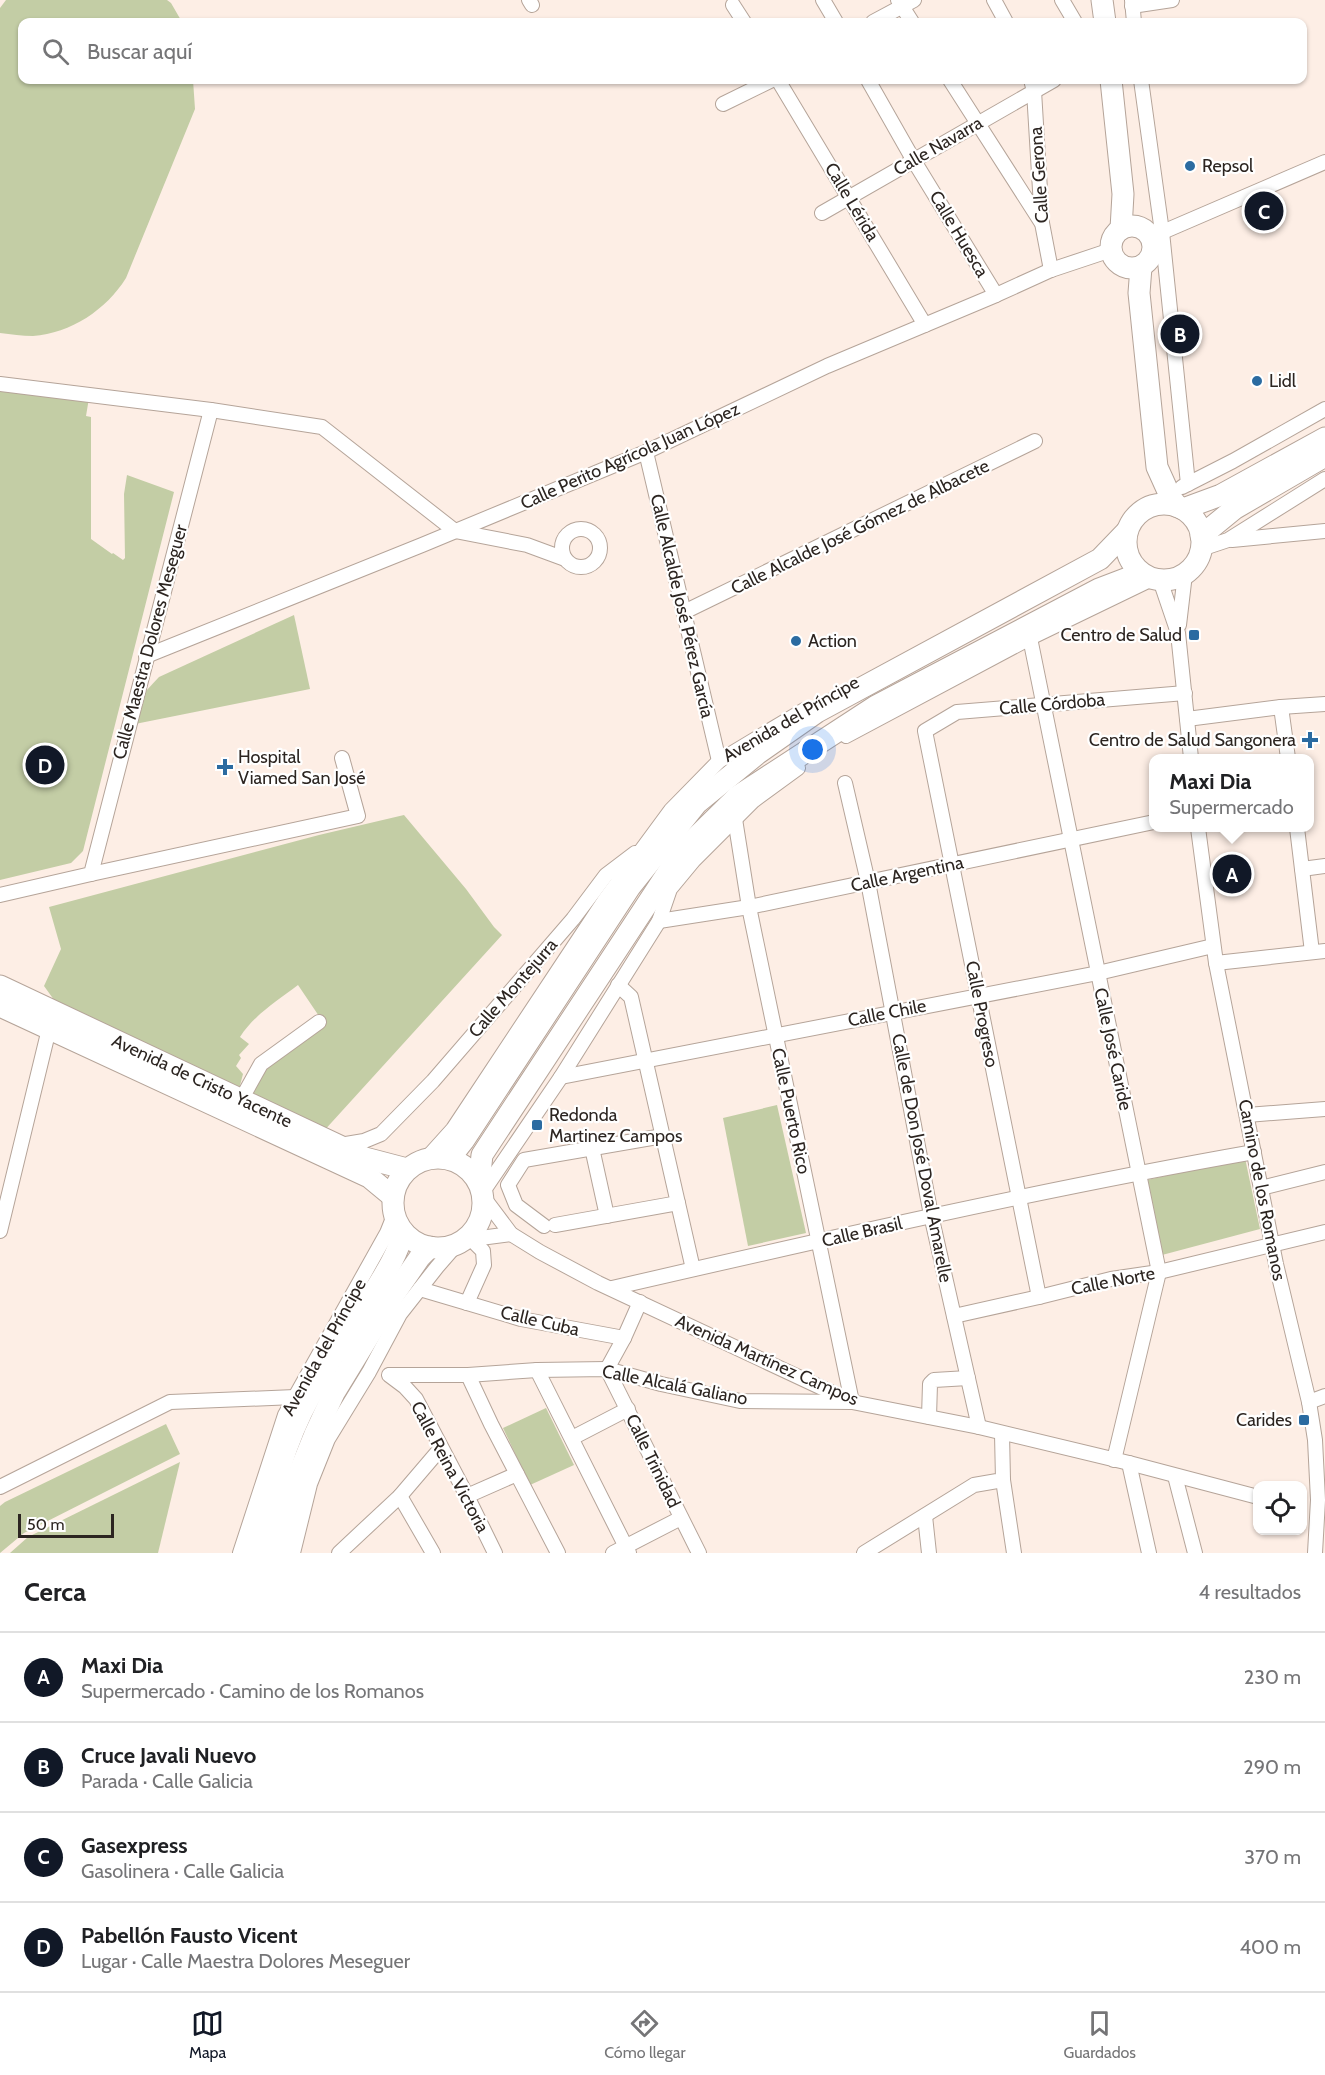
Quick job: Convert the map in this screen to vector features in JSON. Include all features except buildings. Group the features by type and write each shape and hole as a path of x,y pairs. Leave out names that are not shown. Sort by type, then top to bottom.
{"main road":[{"path":"1102,0 1104,18"},
{"path":"1111,84 1123,194 1144,231 1154,251 1151,257 1134,267 1116,261 1111,250 1113,238 1144,231"},
{"path":"1134,267 1139,293 1157,467 1177,505 1192,516 1198,525 1202,542 1198,558 1185,574 1176,579 1151,577 1133,565 1127,555 1125,543 1157,467"},
{"path":"1134,520 1154,505 1177,505 1221,495 1325,438"},
{"path":"1202,542 1234,509 1325,456"},
{"name":"Avenida del Príncipe","path":"449,1159 464,1140 630,887 697,803 757,754 817,712 1100,559 1134,520"},
{"name":"Avenida del Príncipe","path":"482,1191 482,1155 682,850 738,796 876,706 1099,589 1151,577"},
{"name":"Avenida de Cristo Yacente","path":"0,986 338,1146 365,1158 407,1168"},
{"name":"Avenida de Cristo Yacente","path":"0,1006 369,1177 397,1214"},
{"path":"426,1159 449,1159 464,1165 482,1191 481,1216 473,1232 464,1241 444,1247 430,1247 416,1243 397,1214 398,1180 407,1168 426,1159"},
{"name":"Avenida del Príncipe","path":"258,1553 276,1482 309,1397 400,1245 397,1214"},
{"name":"Avenida del Príncipe","path":"277,1553 293,1488 334,1393 395,1293 420,1257 430,1247"}],"street":[{"path":"823,0 834,18"},
{"path":"994,0 1004,18"},
{"path":"1062,0 1073,18"},
{"path":"1134,18 1132,3 1172,0"},
{"path":"879,18 905,2 911,18"},
{"path":"733,5 741,18"},
{"path":"723,104 764,84"},
{"name":"Calle Lérida","path":"780,84 926,325"},
{"name":"Calle Huesca","path":"870,84 996,296"},
{"path":"953,84 1041,223"},
{"path":"1141,84 1144,231 1188,484"},
{"name":"Calle Navarra","path":"822,213 978,123 1032,85"},
{"name":"Calle Gerona","path":"1032,85 1041,223 1051,270"},
{"path":"1144,231 1325,162"},
{"name":"Calle Perito Agrícola Juan López","path":"146,656 646,452 827,366 996,296 1051,270 1111,250"},
{"path":"0,384 211,410 322,427 456,531 527,546 565,559"},
{"path":"1177,505 1181,488 1325,409"},
{"name":"Calle Maestra Dolores Meseguer","path":"91,874 211,410"},
{"name":"Calle Alcalde José Gómez de Albacete","path":"684,612 1035,441"},
{"name":"Calle Alcalde José Pérez García","path":"646,452 718,761"},
{"path":"1228,540 1325,479"},
{"name":"Avenida del Príncipe","path":"426,1159 453,1129 604,902 671,810 718,761 823,698 1098,551 1134,520"},
{"path":"1202,542 1325,531"},
{"path":"1185,574 1178,633 1191,754"},
{"path":"482,1191 561,1077 659,921 670,889 694,860 753,801 841,739 1030,638 1151,577 1178,633"},
{"name":"Calle José Caride","path":"1030,638 1159,1272 1114,1460"},
{"name":"Calle Córdoba","path":"925,731 957,712 1185,693"},
{"path":"1188,718 1325,704"},
{"path":"1281,707 1287,754"},
{"name":"Calle Progreso","path":"925,731 1039,1297"},
{"path":"0,895 358,816 342,758"},
{"name":"Calle de Don José Doval Amarelle","path":"845,783 868,882 931,1215 979,1427"},
{"name":"Calle Puerto Rico","path":"735,819 749,908 852,1402"},
{"name":"Calle Argentina","path":"659,921 749,908 1149,823"},
{"name":"Camino de los Romanos","path":"1199,832 1216,963 1272,1244 1309,1402 1320,1438 1321,1533 1315,1553"},
{"path":"1216,963 1318,952 1297,832"},
{"name":"Calle Montejurra","path":"381,1134 433,1081 573,919 606,875 646,845"},
{"path":"1302,869 1325,866"},
{"name":"Calle Chile","path":"561,1077 1098,973 1213,946"},
{"path":"618,986 632,997 693,1269"},
{"path":"241,1100 261,1064 319,1022"},
{"path":"0,1232 49,1029"},
{"path":"1247,1115 1325,1109"},
{"path":"338,1146 364,1142 381,1134"},
{"path":"381,1134 378,1148 385,1163"},
{"path":"663,1136 524,1160 508,1185 516,1205 549,1226 678,1203"},
{"path":"592,1148 607,1216"},
{"name":"Calle Brasil","path":"612,1288 931,1215 1139,1172 1254,1152"},
{"path":"0,1168 14,1174"},
{"path":"1261,1188 1325,1172"},
{"name":"Avenida Martínez Campos","path":"482,1191 511,1234 540,1252 852,1402 979,1427 1130,1463 1253,1496"},
{"name":"Avenida del Príncipe","path":"240,1553 285,1415 397,1214"},
{"name":"Calle Norte","path":"954,1316 1111,1279 1159,1272 1325,1232"},
{"path":"293,1553 310,1484 328,1440 369,1372 400,1314 464,1241 511,1234"},
{"path":"464,1241 483,1251 484,1265 467,1303"},
{"name":"Calle Cuba","path":"420,1289 521,1319 624,1338"},
{"path":"607,1369 640,1302"},
{"name":"Calle Alcalá Galiano","path":"390,1375 468,1375 537,1370 607,1369 661,1384 740,1401 852,1402"},
{"name":"Calle Trinidad","path":"607,1369 699,1553"},
{"path":"537,1370 628,1550"},
{"path":"369,1372 390,1375"},
{"name":"Calle Reina Victoria","path":"390,1375 416,1399 495,1553"},
{"path":"468,1375 558,1553"},
{"path":"929,1417 930,1384 934,1380 968,1378"},
{"path":"1309,1402 1325,1396"},
{"path":"1,1485 170,1402 295,1397"},
{"path":"572,1438 628,1409"},
{"path":"1002,1434 1003,1480 1014,1553"},
{"path":"339,1553 400,1496 441,1448"},
{"path":"1130,1463 1149,1553"},
{"path":"467,1496 517,1474"},
{"path":"1175,1476 1195,1553"},
{"path":"864,1553 974,1485 1003,1480"},
{"path":"400,1496 433,1553"},
{"path":"925,1516 928,1553"},
{"path":"613,1553 628,1550 681,1518"},
{"path":"1307,1524 1321,1533"}],"green space":[{"path":"6,0 167,0 180,18 18,18 18,84 193,84 195,109 126,278 118,290 98,310 86,318 61,330 33,336 0,333 0,8"},
{"path":"0,388 89,398 86,416 91,417 91,539 112,554 123,560 125,558 124,494 127,475 174,492 83,851 71,863 0,880"},
{"path":"294,615 310,689 135,724 145,692 159,677"},
{"path":"404,815 502,935 322,1133 248,1099 272,1059 325,1025 298,985 259,1015 240,1037 249,1044 239,1055 241,1058 236,1066 243,1074 238,1093 57,1004 44,986 61,949 49,907 319,835"},
{"path":"777,1105 806,1233 748,1246 723,1118"},
{"path":"1245,1158 1260,1229 1162,1255 1147,1180"},
{"path":"546,1408 574,1465 530,1485 503,1428"},
{"path":"166,1424 180,1454 24,1533 0,1553 0,1506 5,1502"},
{"path":"180,1462 158,1553 10,1553 28,1537"}],"place":[{"name":"Repsol","path":"1190,166"},
{"name":"Gasexpress","path":"1264,211"},
{"name":"Cruce Javali Nuevo","path":"1180,334"},
{"name":"Lidl","path":"1257,381"},
{"name":"Centro de Salud","path":"1194,635"},
{"name":"Action","path":"796,641"},
{"name":"Centro de Salud Sangonera","path":"1310,740"},
{"name":"Pabellón Fausto Vicent","path":"45,765"},
{"name":"Hospital Viamed San José","path":"225,767"},
{"name":"Maxi Dia","path":"1232,874"},
{"name":"Redonda Martinez Campos","path":"537,1125"},
{"name":"Carides","path":"1304,1420"}]}
